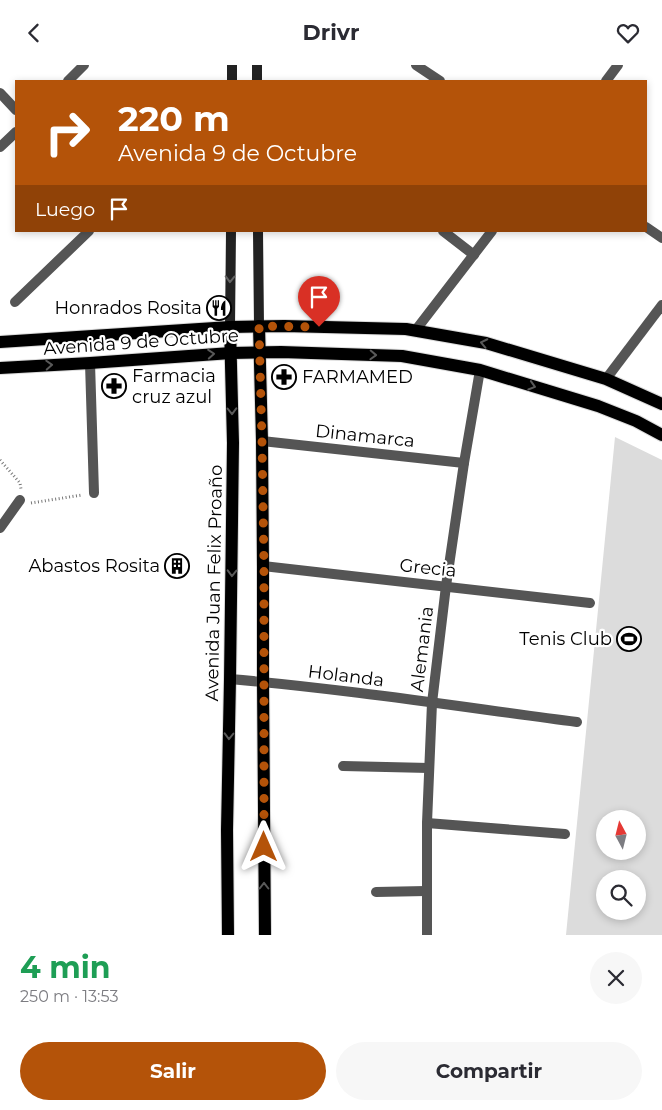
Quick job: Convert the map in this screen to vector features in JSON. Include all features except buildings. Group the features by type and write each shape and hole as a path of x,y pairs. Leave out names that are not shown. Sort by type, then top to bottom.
{"main road":[{"name":"Avenida 9 de Octubre","path":"0,342 259,326 406,329 486,343 606,379 662,404"},
{"path":"259,326 264,566 265,935"},
{"name":"Avenida Juan Felix Proaño","path":"228,935 227,830 233,443 230,327"},
{"name":"Avenida 9 de Octubre","path":"0,368 230,353 281,352 402,356 480,370 598,406 636,421 662,435"}],"street":[{"path":"69,80 84,65"},
{"path":"232,65 232,80"},
{"path":"256,65 257,80"},
{"path":"416,65 438,80"},
{"path":"607,80 618,65"},
{"path":"0,93 15,109"},
{"path":"0,147 15,133"},
{"path":"647,228 662,238"},
{"path":"15,302 88,232"},
{"name":"Avenida Juan Felix Proaño","path":"230,327 231,232"},
{"path":"258,232 259,326"},
{"path":"444,232 474,255"},
{"path":"415,331 491,232"},
{"path":"606,379 662,305"},
{"path":"90,363 94,493"},
{"name":"Alemania","path":"427,935 426,823 432,703 446,586 480,370"},
{"name":"Dinamarca","path":"262,441 464,463"},
{"path":"0,528 18,502"},
{"name":"Grecia","path":"264,566 590,603"},
{"name":"Holanda","path":"230,679 577,722"},
{"path":"343,766 429,768"},
{"path":"426,823 565,834"},
{"path":"376,892 426,891"}],"path":[{"path":"0,460 20,483 21,489 18,502 94,493"}],"shaded area":[{"name":"Tenis Club","path":"615,437 662,460 662,935 566,935"}],"place":[{"name":"Honrados Rosita","path":"219,308"},
{"name":"FARMAMED","path":"284,377"},
{"name":"Farmacia cruz azul","path":"114,386"},
{"name":"Abastos Rosita","path":"177,566"},
{"name":"Tenis Club","path":"629,639"}],"route":[{"path":"264,847 264,566 259,326 319,327"}]}
